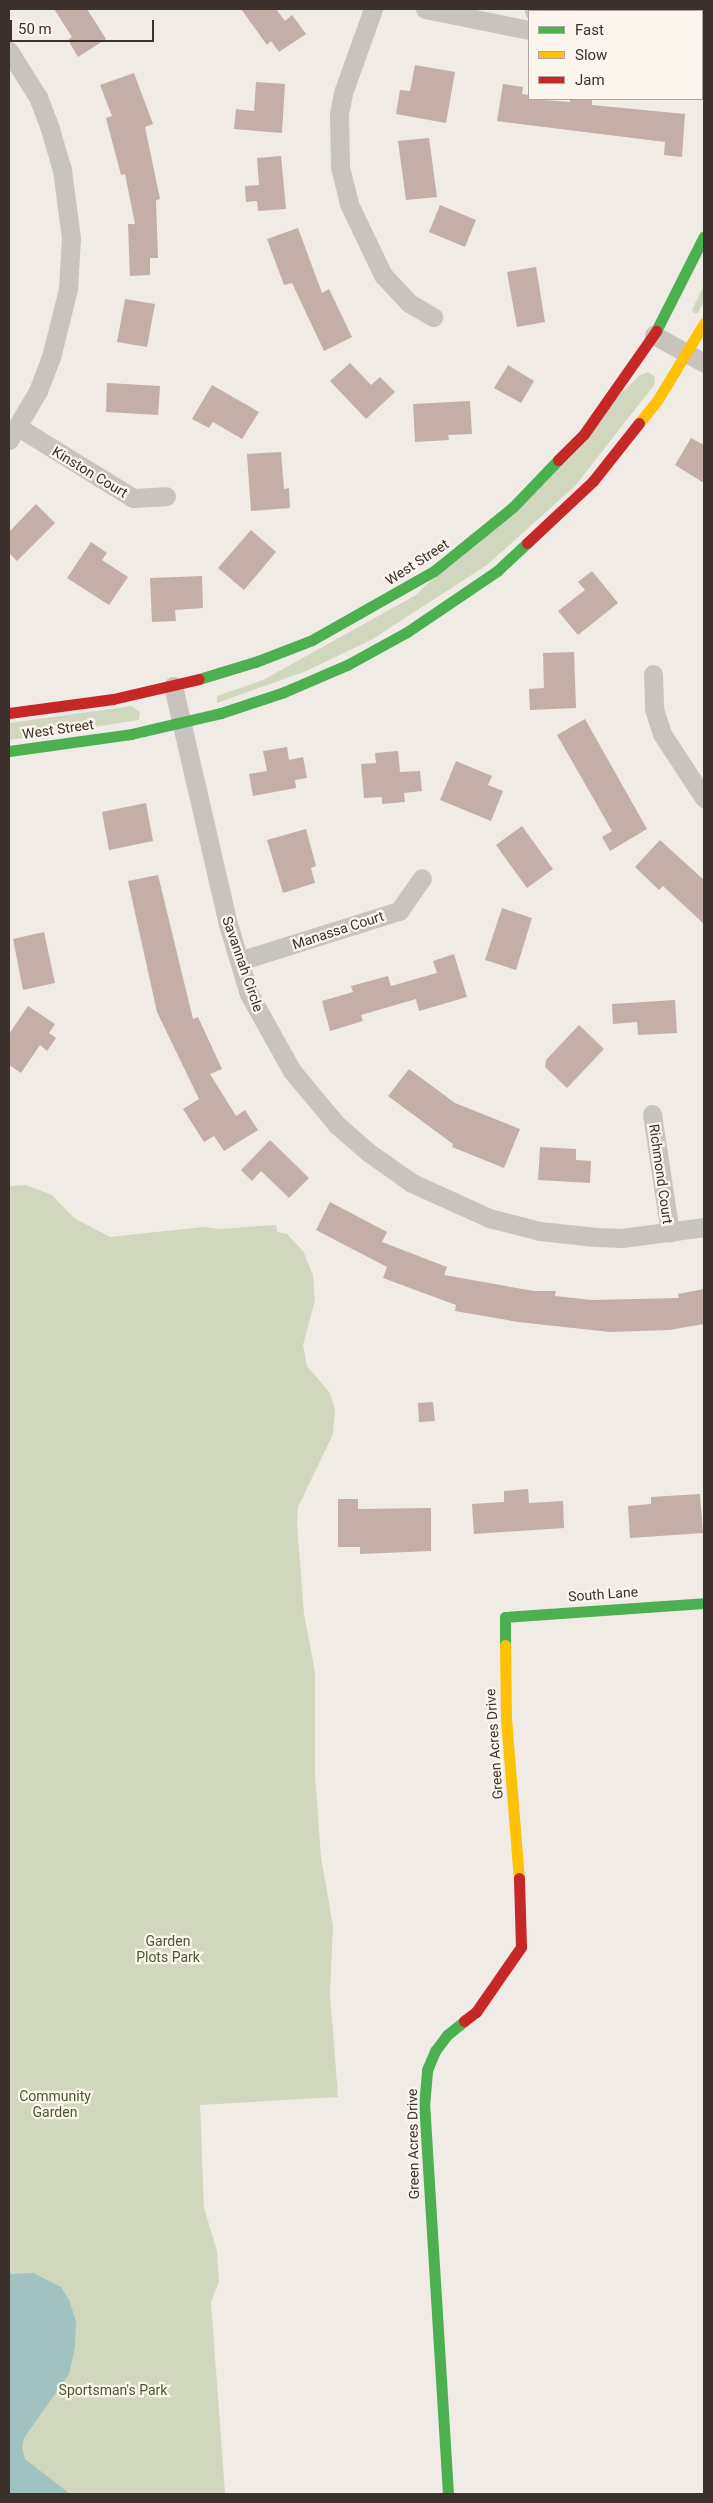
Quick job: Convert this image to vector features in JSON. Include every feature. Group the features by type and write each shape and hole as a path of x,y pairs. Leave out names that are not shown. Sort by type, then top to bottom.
{"street":[{"path":"373,9 343,93 339,114 340,167 349,204 383,275 409,303 433,317"},
{"path":"425,9 528,30"},
{"path":"9,51 38,97 50,129 62,170 71,238 68,289 60,328 38,391 13,433"},
{"name":"West Street","path":"9,712 113,698 173,686 255,662 312,640 434,572 476,540 548,474 584,434 654,335 704,236"},
{"name":"West Street","path":"9,751 182,725 284,692 347,666 440,611 497,571 592,481 626,442 688,354 704,323"},
{"path":"654,335 704,363"},
{"name":"Kinston Court","path":"13,433 133,498 166,496"},
{"path":"653,674 654,709 662,734 704,798"},
{"name":"Savannah Circle","path":"173,686 239,961 266,1029 303,1086 349,1136 412,1183 489,1218 540,1231 605,1238 670,1233 704,1227"},
{"name":"Manassa Court","path":"239,961 399,911 422,878"},
{"name":"Richmond Court","path":"652,1114 670,1233"},
{"name":"South Lane","path":"504,1617 704,1603"},
{"name":"Green Acres Drive","path":"448,2494 424,2106 427,2070 435,2051 482,2004 521,1947 518,1857 506,1718 504,1617"}],"green space":[{"path":"704,285 704,301 698,313 694,313 692,310"},
{"path":"648,372 655,377 654,385 575,486 487,565 371,640 306,671 217,703 217,696 263,680 416,595 640,375"},
{"path":"131,706 140,712 139,720 9,740 9,723"},
{"name":"Garden Plots Park","path":"26,1185 52,1195 74,1218 110,1237 203,1227 219,1229 276,1225 277,1232 287,1234 303,1251 313,1275 315,1300 303,1345 307,1366 330,1393 335,1410 333,1434 298,1507 297,1523 304,1614 315,1672 315,1774 321,1857 333,1926 330,1993 338,2097 200,2105 204,2208 217,2251 219,2282 211,2302 225,2494 9,2494 9,1186"}],"water":[{"path":"33,2273 61,2287 69,2300 76,2321 75,2347 69,2374 24,2438 22,2448 25,2459 70,2494 9,2494 9,2274"}],"building":[{"path":"54,9 87,9 106,39 78,57 68,40 72,37"},
{"path":"241,9 276,9 285,21 292,15 306,34 279,52 271,41 267,45"},
{"path":"415,65 455,72 446,123 396,114 400,90 410,91"},
{"path":"134,73 153,124 145,127 160,199 156,200 158,258 150,258 150,275 130,276 128,224 135,224 125,174 121,175 106,118 112,116 100,85"},
{"path":"256,82 285,84 282,133 234,129 236,109 254,111"},
{"path":"503,84 523,87 522,94 528,95 528,100 570,102 570,100 592,100 592,105 685,114 682,157 664,155 665,142 497,121"},
{"path":"429,138 437,197 406,200 398,141"},
{"path":"281,156 286,209 258,211 257,201 246,202 245,186 259,185 257,158"},
{"path":"440,205 476,220 465,247 429,232"},
{"path":"298,228 322,293 329,289 352,337 324,351 292,283 284,285 267,239"},
{"path":"536,267 545,322 517,327 507,272"},
{"path":"125,299 155,304 147,347 117,342"},
{"path":"350,363 371,385 380,377 395,392 366,419 330,381"},
{"path":"508,365 534,381 521,403 494,388"},
{"path":"107,383 160,386 158,415 106,412"},
{"path":"212,385 259,412 242,439 213,422 209,428 192,419"},
{"path":"470,401 472,434 448,435 449,440 415,442 413,404"},
{"path":"691,438 704,445 704,483 675,465"},
{"path":"281,452 284,489 289,488 290,508 251,511 247,454"},
{"path":"36,504 55,523 17,561 9,553 9,532"},
{"path":"251,530 276,552 244,590 218,568"},
{"path":"91,542 107,553 102,560 128,577 109,605 67,578"},
{"path":"592,571 618,603 578,635 558,611 585,590 578,582"},
{"path":"202,576 203,608 175,610 176,621 152,622 150,578"},
{"path":"574,652 576,708 530,710 529,689 544,688 543,653"},
{"path":"585,719 647,829 610,851 602,837 612,831 557,735"},
{"path":"287,747 289,760 303,757 307,778 295,780 296,788 253,796 249,774 267,771 263,751"},
{"path":"398,751 400,772 420,771 422,791 404,793 405,802 382,804 382,797 364,798 361,764 376,763 375,753"},
{"path":"456,761 492,776 488,785 503,791 491,821 440,800"},
{"path":"146,803 153,841 109,850 102,812"},
{"path":"522,826 553,869 527,888 496,845"},
{"path":"306,829 316,866 311,868 315,883 283,893 267,840"},
{"path":"660,840 704,880 704,924 663,886 659,890 635,867"},
{"path":"158,875 193,1019 198,1017 222,1069 210,1074 236,1116 245,1110 258,1130 224,1151 214,1136 204,1142 183,1109 199,1099 157,1012 128,881"},
{"path":"502,908 532,918 516,970 485,960"},
{"path":"44,932 55,983 23,990 13,939"},
{"path":"454,954 467,997 419,1011 416,999 361,1015 363,1021 330,1031 322,1001 353,992 351,986 388,976 391,986 437,973 433,961"},
{"path":"675,1000 677,1033 638,1035 637,1022 613,1024 612,1004"},
{"path":"28,1006 55,1024 49,1033 56,1038 47,1051 40,1045 21,1073 9,1065 9,1034"},
{"path":"579,1025 604,1049 567,1088 545,1067 546,1060"},
{"path":"409,1069 455,1103 520,1129 504,1168 452,1147 453,1144 388,1096"},
{"path":"270,1140 309,1178 289,1198 261,1171 252,1181 241,1170"},
{"path":"540,1147 576,1149 576,1160 591,1161 590,1183 538,1180"},
{"path":"330,1202 387,1232 382,1242 447,1267 444,1275 534,1291 556,1291 555,1296 592,1300 679,1298 678,1294 704,1289 704,1324 669,1330 610,1332 518,1322 455,1311 456,1305 383,1278 387,1267 316,1230"},
{"path":"433,1402 435,1421 419,1422 418,1403"},
{"path":"528,1489 529,1503 563,1501 564,1528 474,1534 472,1504 504,1502 504,1491"},
{"path":"700,1494 703,1533 630,1538 628,1506 651,1504 651,1497"},
{"path":"338,1499 358,1499 358,1509 431,1508 431,1551 360,1554 360,1547 338,1547"}],"traffic: fast":[{"path":"656,331 704,236"},
{"path":"199,679 255,662 312,640 434,571 513,507 558,460"},
{"path":"9,751 131,734 221,713 284,692 347,665 407,632 497,571 527,543"},
{"path":"505,1645 505,1617 704,1603"},
{"path":"448,2494 424,2106 427,2070 435,2051 447,2035 464,2021"}],"traffic: slow":[{"path":"639,423 657,401 704,323"},
{"path":"505,1645 506,1718 519,1878"}],"traffic: jam":[{"path":"558,460 584,434 656,331"},
{"path":"527,543 593,481 639,423"},
{"path":"9,713 113,699 199,679"},
{"path":"464,2021 476,2012 521,1947 519,1878"}],"park label":[{"name":"Community Garden","path":"55,2104"},
{"name":"Sportsman's Park","path":"113,2390"}]}
